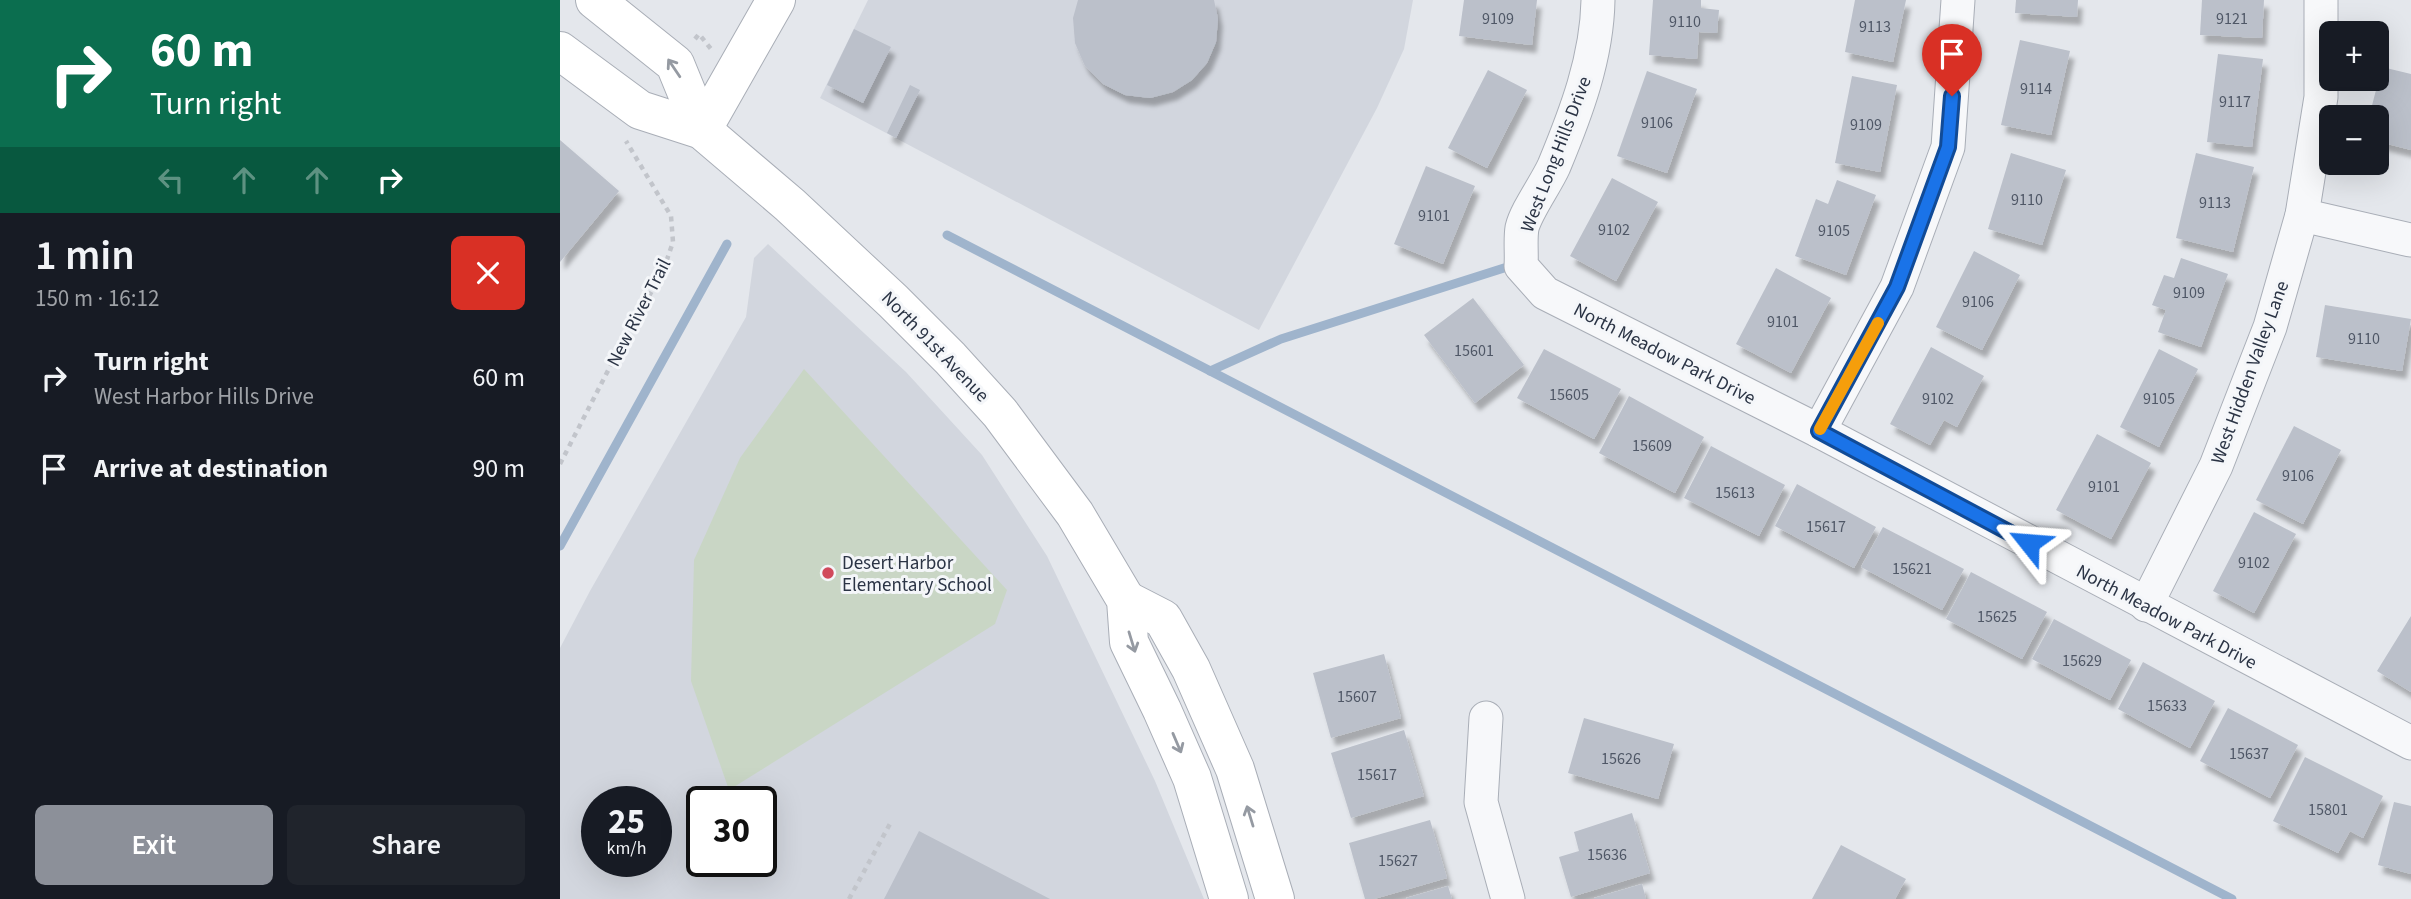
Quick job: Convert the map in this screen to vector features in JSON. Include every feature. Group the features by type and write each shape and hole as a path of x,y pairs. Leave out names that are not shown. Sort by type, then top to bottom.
{"main road":[{"name":"North 91st Avenue","path":"595,0 675,64 702,130"},
{"path":"702,130 776,0"},
{"name":"North 91st Avenue","path":"560,51 640,110 702,130 790,205 858,268 950,358 1000,413 1075,514 1126,600 1129,642 1163,710 1192,778 1229,897"},
{"path":"1126,600 1163,620 1191,668 1235,769 1272,890 1229,897"}],"street":[{"name":"West Long Hills Drive","path":"1521,266 1522,227 1553,170 1573,118 1588,70 1598,17 1598,0"},
{"path":"1819,431 1897,287 1948,147 1958,0"},
{"name":"West Hidden Valley Lane","path":"2146,605 2216,466 2270,327 2302,215 2321,97 2321,0"},
{"path":"2302,215 2410,240"},
{"name":"North Meadow Park Drive","path":"1521,266 1545,293 1819,431 2411,743"},
{"path":"1486,718 1481,802 1508,899"}],"path":[{"path":"675,64 699,34 734,76"},
{"name":"New River Trail","path":"560,464 663,271 673,242 671,216 622,134 640,110"},
{"path":"849,899 891,822"}],"shaded area":[{"path":"868,0 1413,0 1404,49 1377,108 1259,330 820,98"},
{"name":"Desert Harbor Elementary School","path":"768,244 906,372 982,455 1047,556 1155,781 1204,899 560,899 560,648 746,317 754,258"}],"green space":[{"path":"804,369 1007,590 995,624 735,786 728,786 691,681 694,560 740,458"}],"building":[{"path":"1078,0 1214,0 1218,19 1216,42 1207,63 1192,80 1173,92 1150,98 1125,95 1103,84 1085,66 1075,43 1073,18"},
{"path":"1464,0 1537,0 1532,45 1459,36"},
{"path":"1653,0 1701,0 1701,8 1719,10 1717,33 1699,32 1697,59 1649,55"},
{"path":"1855,0 1906,0 1893,62 1845,52"},
{"path":"2016,0 2078,0 2077,17 2015,13"},
{"path":"2202,0 2264,0 2262,38 2200,35"},
{"path":"854,29 891,47 863,103 827,85"},
{"path":"2020,40 2070,51 2051,135 2001,125"},
{"path":"2218,54 2263,59 2252,147 2207,142"},
{"path":"2389,69 2411,74 2411,150 2389,144 2389,105 2372,105 2376,91 2389,91"},
{"path":"1488,70 1527,90 1487,168 1448,148"},
{"path":"1647,71 1697,89 1667,173 1617,156"},
{"path":"1852,76 1897,85 1880,172 1835,163"},
{"path":"910,85 920,90 896,138 887,133"},
{"path":"560,140 619,191 560,262"},
{"path":"2011,153 2066,170 2042,245 1988,229"},
{"path":"2196,153 2254,167 2233,252 2176,238"},
{"path":"1426,166 1475,186 1443,264 1394,244"},
{"path":"1612,178 1658,202 1616,281 1570,256"},
{"path":"1837,180 1876,195 1846,275 1795,256 1816,199 1828,204"},
{"path":"1974,251 2020,275 1982,350 1936,327"},
{"path":"2181,258 2228,274 2201,347 2158,332 2166,310 2152,305 2164,275 2174,278"},
{"path":"1776,268 1831,298 1791,373 1736,344"},
{"path":"1473,298 1524,365 1475,403 1424,335"},
{"path":"2325,305 2411,319 2402,371 2316,357"},
{"path":"1931,347 1984,376 1957,427 1944,420 1930,445 1890,424"},
{"path":"1544,349 1621,389 1594,439 1517,398"},
{"path":"2159,349 2198,369 2159,447 2120,427"},
{"path":"1629,396 1704,437 1675,493 1599,453"},
{"path":"2294,426 2341,450 2303,524 2256,500"},
{"path":"2097,434 2151,463 2111,539 2056,510"},
{"path":"1711,446 1785,485 1759,536 1684,498"},
{"path":"1797,484 1876,527 1854,568 1775,526"},
{"path":"2254,512 2296,534 2254,613 2213,591"},
{"path":"1883,527 1964,569 1942,610 1861,567"},
{"path":"1971,572 2047,612 2022,659 1946,619"},
{"path":"2411,616 2411,692 2377,671"},
{"path":"2054,619 2131,660 2110,700 2032,659"},
{"path":"1384,654 1401,718 1331,738 1313,673"},
{"path":"2143,662 2215,701 2190,748 2118,709"},
{"path":"2228,708 2298,745 2270,798 2200,761"},
{"path":"1584,718 1674,744 1658,799 1568,773"},
{"path":"1404,730 1424,796 1351,818 1331,753"},
{"path":"2305,757 2383,796 2363,838 2350,831 2338,853 2273,821"},
{"path":"2394,802 2411,806 2411,874 2378,865"},
{"path":"1632,813 1650,873 1571,897 1559,857 1579,851 1574,832"},
{"path":"1430,820 1447,878 1374,899 1365,899 1349,843"},
{"path":"919,831 1050,899 884,899"},
{"path":"1841,845 1906,879 1895,899 1812,899"},
{"path":"1642,884 1646,899 1594,899 1594,898"},
{"path":"1448,886 1452,899 1406,898"}],"waterway":[{"path":"947,235 2232,899"},
{"path":"560,546 727,244"},
{"path":"1210,371 1281,339 1504,268"}],"slow traffic":[{"path":"1820,429 1878,323"}],"place":[{"name":"Desert Harbor Elementary School","path":"828,573"}],"route":[{"path":"1952,96 1948,147 1897,287 1819,431 2029,543"}]}
